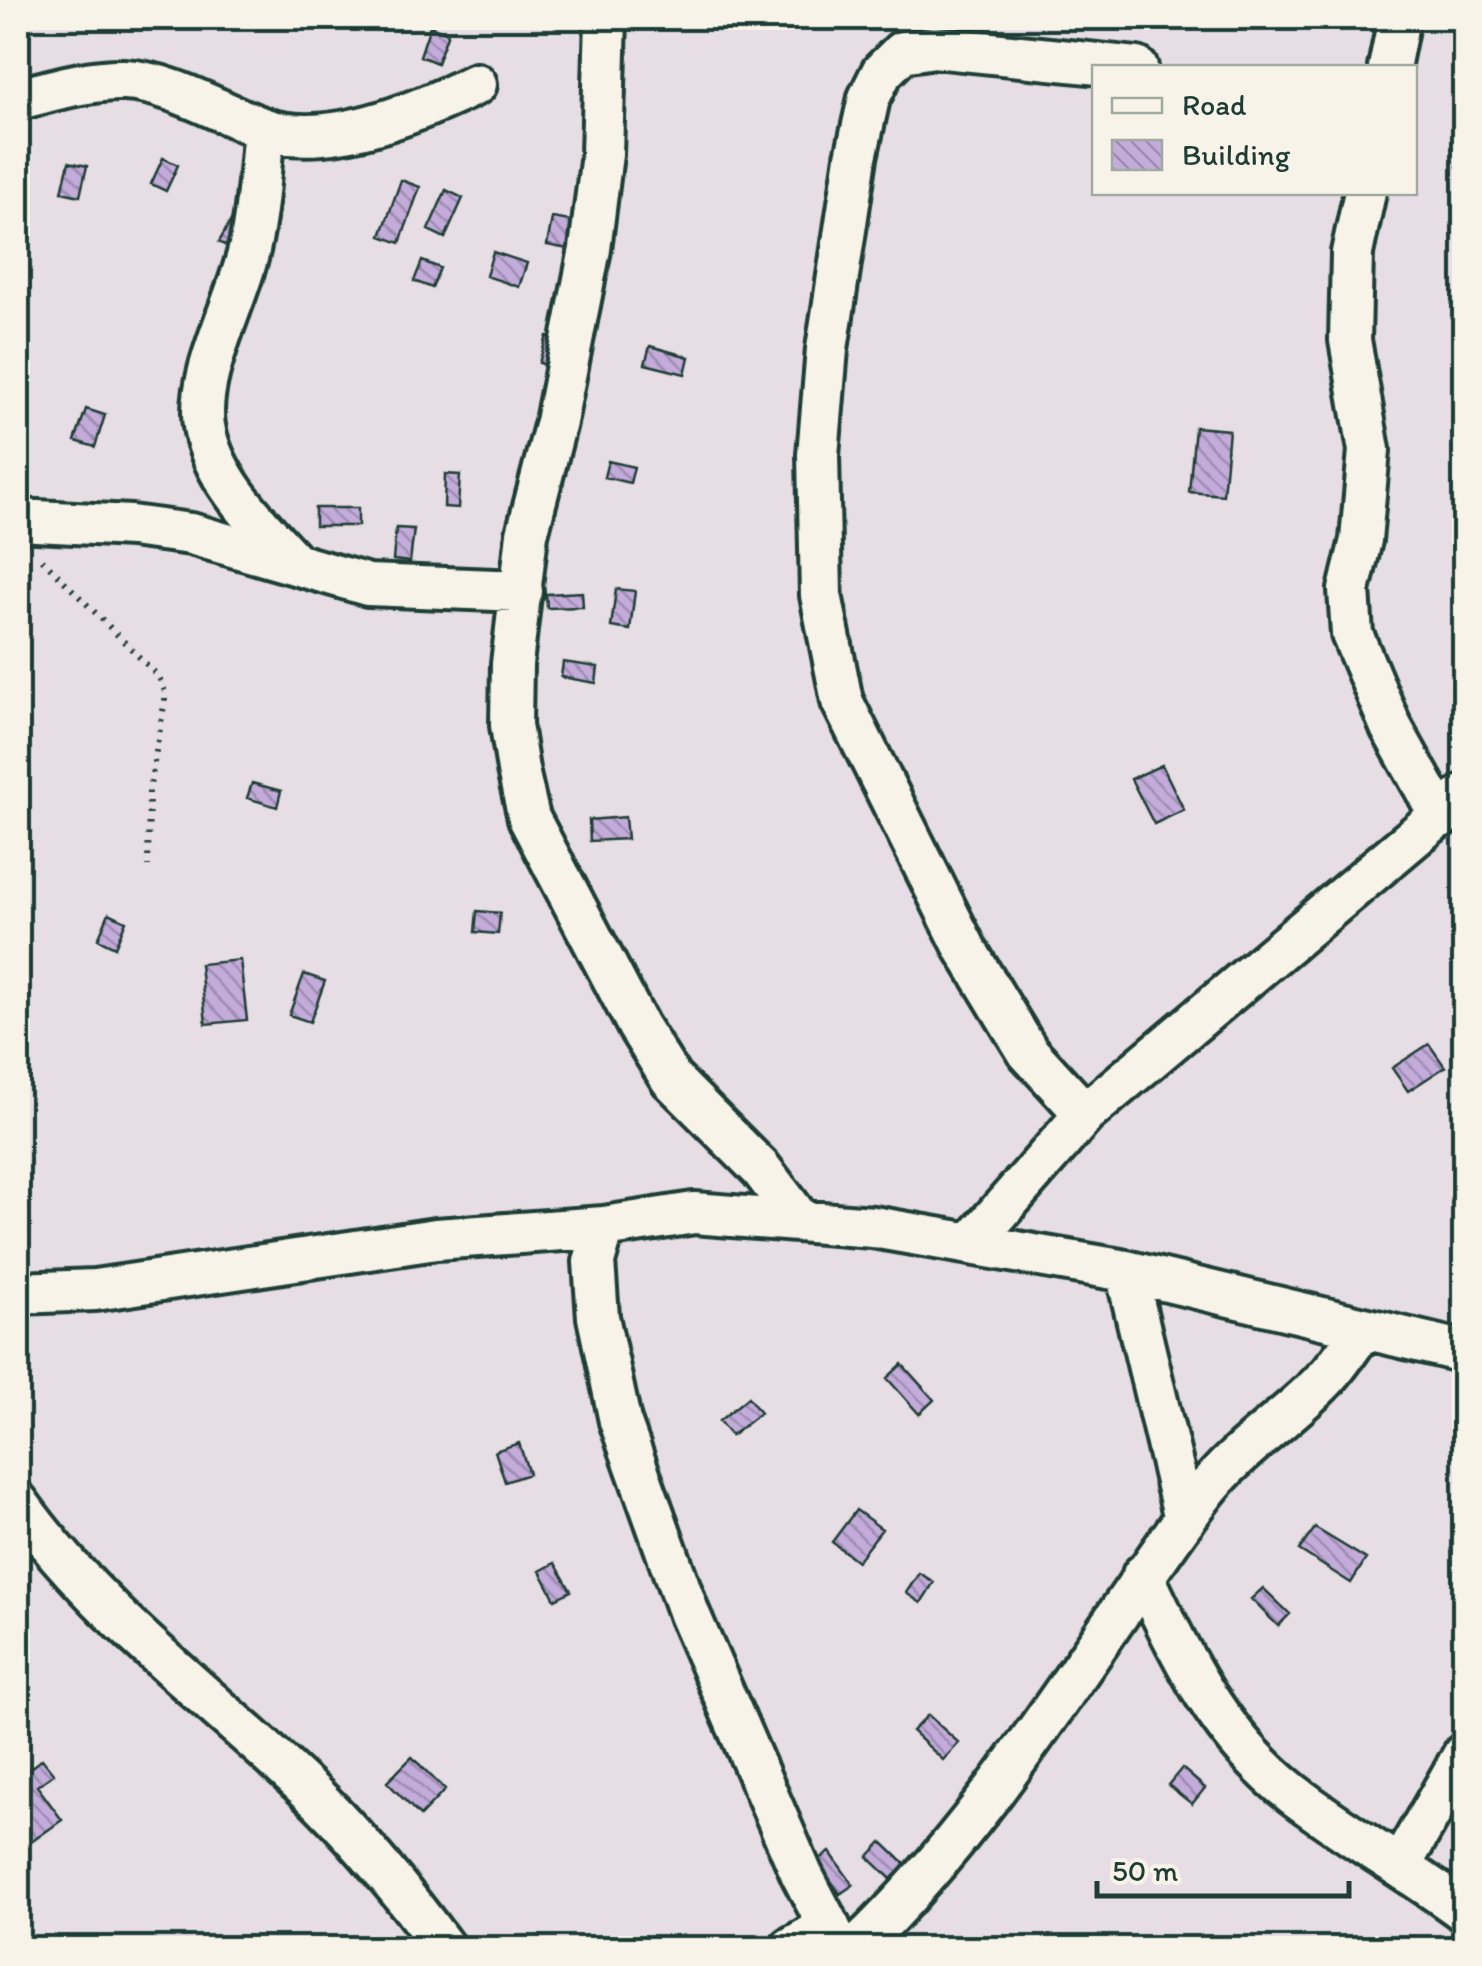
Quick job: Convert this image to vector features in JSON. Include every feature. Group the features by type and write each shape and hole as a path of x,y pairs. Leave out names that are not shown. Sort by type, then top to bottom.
{"street":[{"path":"606,18 602,154 590,249 560,406 528,534 512,664 512,724 529,818 638,1026 671,1080 761,1169 799,1219"},
{"path":"1390,65 1399,18"},
{"path":"1085,1114 1028,1052 965,948 842,701 821,594 818,455 843,226 869,98 882,72 902,52 934,47 1108,65"},
{"path":"18,99 125,80 172,92 264,129 307,132 364,126 417,113 476,84"},
{"path":"264,129 250,247 204,392 204,426 213,455 232,489 297,566"},
{"path":"971,1244 1085,1114 1453,806 1391,727 1352,634 1349,590 1360,540 1369,450 1350,340 1352,253 1364,195"},
{"path":"18,520 131,526 191,534 368,585 522,591"},
{"path":"20,1301 436,1239 604,1227 694,1213 799,1219 1126,1271 1464,1352"},
{"path":"604,1227 594,1262 598,1317 620,1421 689,1614 802,1875 842,1941"},
{"path":"1126,1271 1185,1518"},
{"path":"791,1948 842,1941 899,1908 1000,1787 1185,1518 1231,1463 1326,1379 1362,1330"},
{"path":"18,1503 39,1534 139,1637 323,1804 444,1948"},
{"path":"1143,1575 1184,1664 1232,1732 1290,1792 1464,1910"},
{"path":"1400,1866 1464,1754"}],"path":[{"path":"38,556 159,677 166,694 149,791 148,866"}],"building":[{"path":"1221,18 1218,28 1197,21"},
{"path":"430,26 448,33 437,63 420,56"},
{"path":"1461,133 1464,134 1464,168 1457,167"},
{"path":"163,158 178,165 166,191 151,184"},
{"path":"69,162 87,166 80,196 62,192"},
{"path":"401,180 420,187 400,243 381,236"},
{"path":"446,190 463,198 445,238 428,230"},
{"path":"234,215 256,226 241,254 219,242"},
{"path":"552,218 577,222 573,250 547,245"},
{"path":"493,252 527,263 519,287 486,276"},
{"path":"422,261 440,268 432,288 414,281"},
{"path":"547,336 560,339 553,367 539,363"},
{"path":"650,346 689,357 685,374 645,364"},
{"path":"86,409 105,415 95,447 75,441"},
{"path":"1195,427 1229,430 1223,495 1189,492"},
{"path":"608,461 634,467 630,483 604,477"},
{"path":"445,474 460,475 458,508 444,507"},
{"path":"315,508 358,508 358,526 315,526"},
{"path":"396,528 414,529 410,562 393,560"},
{"path":"616,589 635,591 630,630 611,627"},
{"path":"582,592 583,607 547,608 546,594"},
{"path":"563,662 598,667 596,683 561,677"},
{"path":"1162,765 1184,810 1154,824 1131,779"},
{"path":"252,783 281,791 277,807 247,798"},
{"path":"625,817 627,839 590,841 589,820"},
{"path":"477,911 500,913 498,934 475,932"},
{"path":"109,913 126,921 115,947 98,939"},
{"path":"240,960 247,1020 206,1024 200,964"},
{"path":"304,974 325,981 310,1022 289,1015"},
{"path":"1429,1044 1445,1067 1408,1091 1392,1068"},
{"path":"902,1364 934,1400 919,1414 887,1378"},
{"path":"748,1397 760,1413 731,1436 719,1421"},
{"path":"519,1443 529,1474 505,1482 495,1451"},
{"path":"856,1510 882,1529 857,1561 832,1542"},
{"path":"1315,1528 1366,1559 1351,1583 1299,1550"},
{"path":"555,1563 571,1591 555,1599 540,1571"},
{"path":"919,1573 934,1582 921,1603 906,1593"},
{"path":"1263,1588 1290,1614 1278,1626 1251,1599"},
{"path":"928,1715 959,1743 943,1760 912,1731"},
{"path":"412,1757 445,1790 420,1816 387,1782"},
{"path":"42,1759 54,1774 37,1786 62,1820 27,1845 18,1831 18,1777"},
{"path":"1182,1768 1205,1788 1192,1804 1168,1785"},
{"path":"882,1842 906,1865 891,1879 868,1857"},
{"path":"830,1852 853,1885 840,1894 817,1861"}]}
